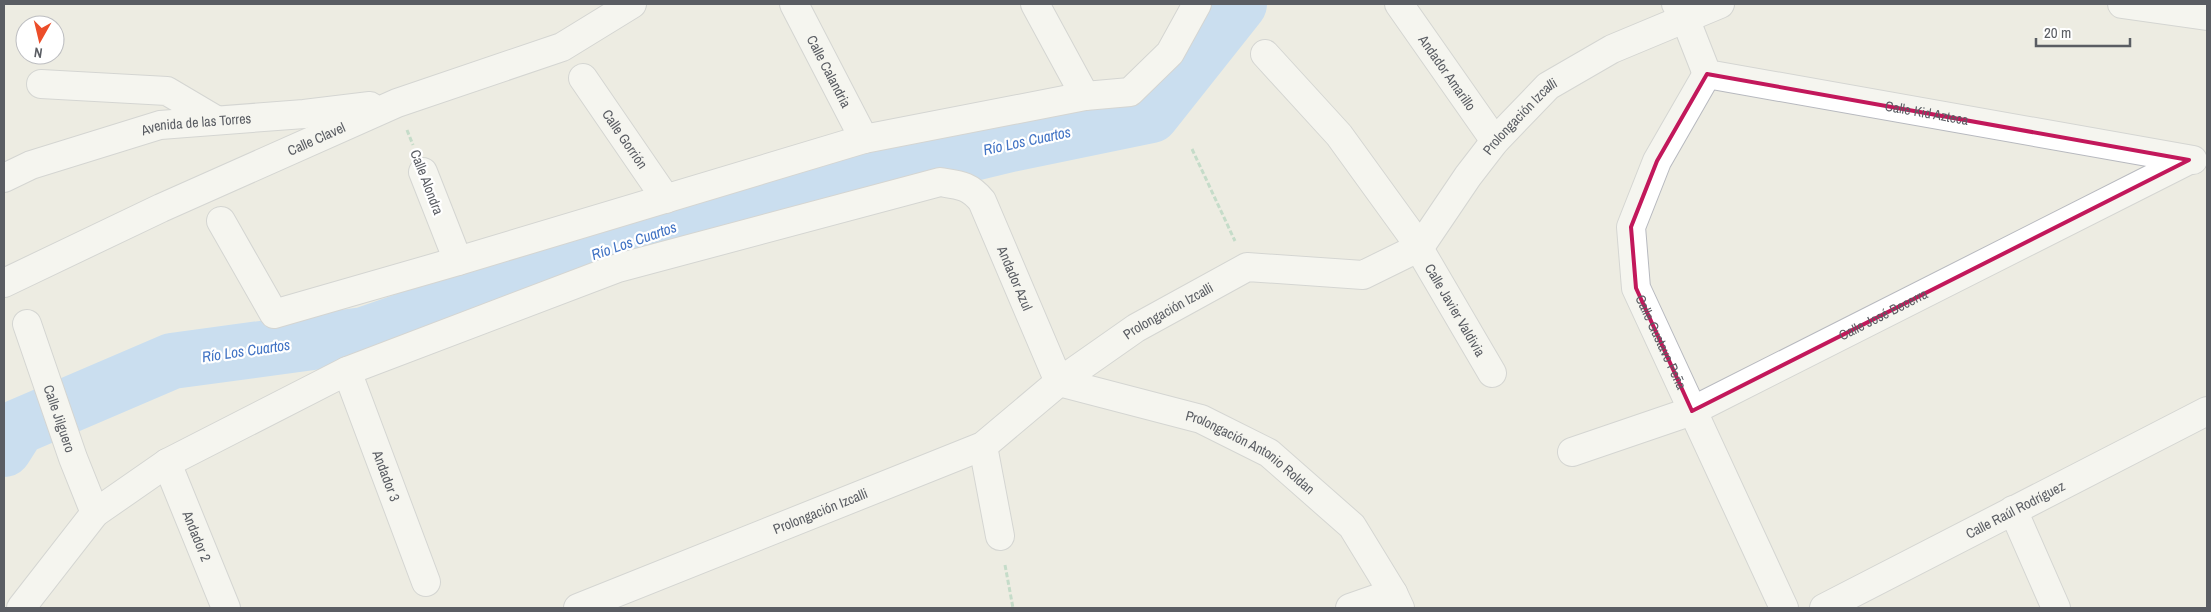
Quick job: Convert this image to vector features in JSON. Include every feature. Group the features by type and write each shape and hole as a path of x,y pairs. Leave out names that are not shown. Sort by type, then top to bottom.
{"street":[{"name":"Calle Clavel","path":"4,283 160,208 397,104 562,47 632,4"},
{"name":"Calle Calandria","path":"794,4 864,139"},
{"path":"1035,4 1085,96"},
{"path":"221,221 274,314 458,261 864,139 1085,96 1130,92 1170,53 1197,4"},
{"name":"Andador Amarillo","path":"1399,4 1496,141"},
{"name":"Prolongación Izcalli","path":"578,608 984,446 1059,382 1136,328 1247,267 1363,275 1420,247 1468,176 1496,141 1548,86 1680,11 1720,4"},
{"path":"2122,4 2207,16"},
{"path":"1680,11 1708,74"},
{"name":"Calle Javier Valdivia","path":"1265,54 1339,135 1420,247 1492,373"},
{"name":"Calle Kid Azteca","path":"1708,74 2198,161"},
{"name":"Calle Gustavo Peña","path":"1708,74 1656,161 1631,227 1636,288 1784,608"},
{"name":"Calle Gorrión","path":"583,78 666,199"},
{"path":"41,84 167,91 216,120"},
{"name":"Avenida de las Torres","path":"4,178 32,165 160,125 304,114 397,104"},
{"name":"Calle José Becerra","path":"1572,452 1692,411 2198,161"},
{"name":"Calle Alondra","path":"423,172 458,261"},
{"name":"Andador Azul","path":"347,371 618,268 940,182 959,185 973,190 982,201 1059,382"},
{"name":"Calle Jilguero","path":"27,324 73,458 95,513"},
{"path":"21,608 95,513 167,463 347,371"},
{"name":"Andador 3","path":"347,371 426,582"},
{"name":"Prolongación Antonio Roldan","path":"1059,382 1201,419 1268,453 1352,526 1397,600"},
{"name":"Calle Raúl Rodríguez","path":"1824,608 2207,411"},
{"path":"984,446 1000,536"},
{"name":"Andador 2","path":"167,463 226,608"},
{"path":"2013,510 2056,608"},
{"path":"1350,608 1397,600"}],"path":[{"name":"Calle Alondra","path":"397,104 423,172"},
{"path":"1192,149 1229,229"},
{"path":"1000,536 1013,608"}],"highlighted area":[{"path":"1707,74 2189,160 1692,411 1636,288 1631,227 1657,161"}],"waterway":[{"name":"Río Los Cuartos","path":"4,449 18,427 172,361 364,335 689,222 1006,145 1151,115 1239,4"}]}
